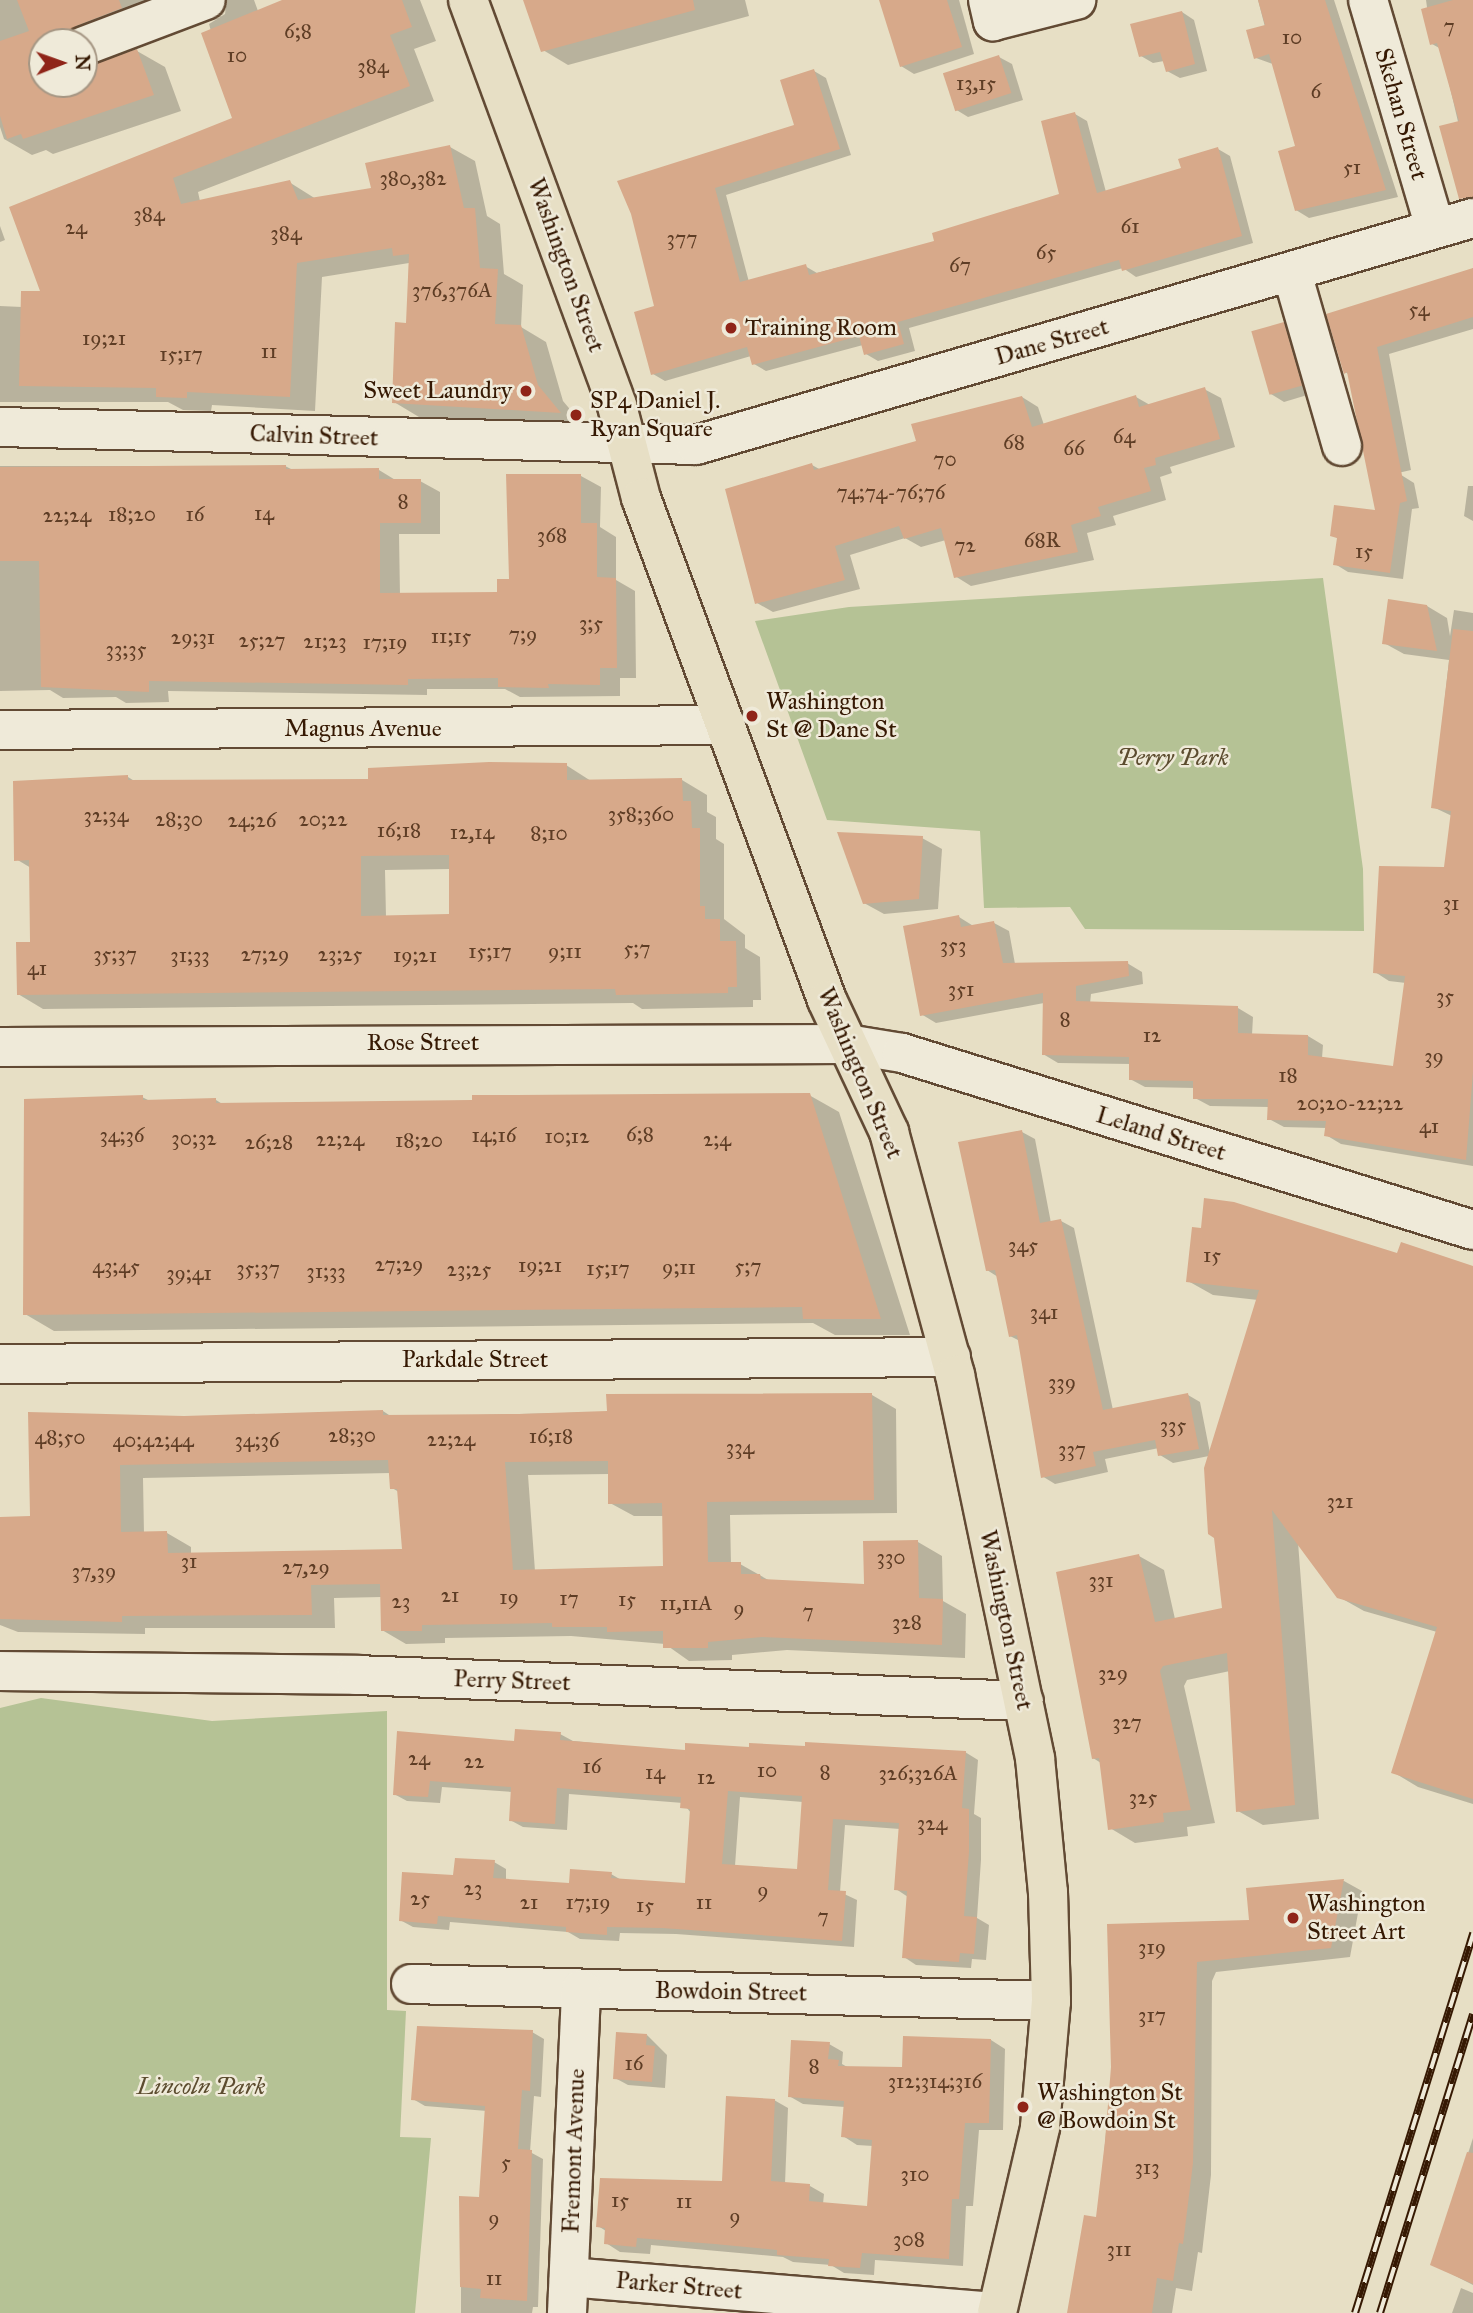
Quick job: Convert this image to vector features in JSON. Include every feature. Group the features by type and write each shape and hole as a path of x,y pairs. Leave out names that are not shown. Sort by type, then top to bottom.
{"main road":[{"name":"Washington Street","path":"467,0 614,397 641,498 847,1044 896,1153 951,1357 1023,1701 1043,1824 1051,2001 1038,2151 997,2312"}],"street":[{"path":"98,41 206,0"},
{"path":"988,0 993,21 1076,0"},
{"name":"Skehan Street","path":"1368,0 1435,228"},
{"name":"Dane Street","path":"628,446 696,446 1473,218"},
{"path":"1292,273 1342,446"},
{"name":"Calvin Street","path":"0,427 628,446"},
{"name":"Magnus Avenue","path":"0,730 726,725"},
{"name":"Rose Street","path":"0,1047 847,1044"},
{"name":"Leland Street","path":"847,1044 902,1053 1473,1230"},
{"name":"Parkdale Street","path":"0,1364 951,1357"},
{"name":"Perry Street","path":"0,1671 356,1675 1023,1701"},
{"name":"Bowdoin Street","path":"411,1984 1051,2001"},
{"name":"Fremont Avenue","path":"568,2295 581,1989"},
{"name":"Parker Street","path":"568,2295 997,2312"}],"green space":[{"name":"Perry Park","path":"1323,578 1363,869 1364,931 1085,929 1070,907 984,908 980,831 827,820 755,621 849,607"},
{"name":"Lincoln Park","path":"41,1698 212,1721 387,1711 387,2010 406,2011 400,2137 431,2138 415,2313 0,2313 0,1708"}],"building":[{"path":"17,0 119,0 122,8 74,28 28,28"},
{"path":"282,0 402,0 412,27 390,35 410,86 173,178 181,204 290,180 298,200 371,188 365,163 450,145 464,208 475,208 480,268 498,269 495,324 521,325 538,385 561,413 392,403 395,322 406,323 409,254 393,256 392,248 297,263 290,397 187,392 187,398 156,397 156,388 19,386 21,291 40,291 9,207 232,118 201,33"},
{"path":"523,0 693,0 695,10 541,52"},
{"path":"879,0 947,0 962,47 900,67"},
{"path":"1258,0 1325,0 1386,190 1295,211 1278,151 1295,146 1269,54 1254,59 1246,30 1265,25"},
{"path":"1453,0 1473,0 1473,197 1459,199 1439,126 1459,121 1437,43 1430,45 1421,9"},
{"path":"1182,11 1195,64 1166,72 1160,52 1139,57 1130,24"},
{"path":"28,31 28,98 98,98 98,62 137,49 154,95 23,139 21,134 7,139 0,116 0,41"},
{"path":"999,55 1011,93 955,111 943,73"},
{"path":"814,69 840,149 715,188 740,282 806,264 809,275 934,241 932,233 1059,194 1041,121 1075,112 1097,193 1181,168 1178,159 1218,147 1242,236 1122,271 1119,260 898,322 904,344 864,355 859,336 752,365 747,347 651,375 634,312 654,306 631,214 617,181 794,125 780,80"},
{"path":"1473,268 1473,317 1377,347 1407,501 1400,503 1390,573 1333,565 1337,538 1330,536 1334,505 1375,510 1347,372 1344,374 1326,314"},
{"path":"1284,322 1302,385 1270,395 1251,331"},
{"path":"1205,387 1220,439 1155,458 1156,465 1144,468 1151,491 1098,507 1101,516 1071,525 1078,552 954,578 941,528 904,539 899,526 835,546 845,580 755,604 725,489 812,463 814,470 916,441 911,424 1022,396 1032,427 1136,395 1139,407"},
{"path":"286,465 286,469 379,468 379,479 421,479 421,523 380,523 380,593 497,592 497,579 509,579 506,474 581,474 581,523 597,523 597,577 616,578 617,668 600,668 600,685 548,684 549,688 498,687 498,678 408,679 408,685 149,681 149,692 41,687 39,561 0,561 0,467"},
{"path":"1388,599 1427,605 1437,651 1382,644"},
{"path":"1453,629 1473,631 1473,1072 1466,1160 1324,1136 1326,1121 1267,1120 1268,1099 1193,1099 1193,1081 1129,1080 1129,1057 1042,1055 1043,993 920,1016 903,926 959,915 961,927 994,921 1003,963 1128,961 1129,976 1076,986 1076,1001 1238,1006 1238,1033 1308,1035 1308,1055 1393,1066 1405,976 1373,973 1379,866 1444,867 1451,811 1431,808"},
{"path":"489,762 567,763 567,780 682,778 683,801 691,801 692,828 700,828 700,906 705,906 705,919 720,919 720,941 736,941 737,987 728,987 728,993 616,995 615,989 17,995 16,942 30,942 29,860 14,861 13,781 128,775 128,780 368,779 368,768","holes":["449,855 449,914 361,916 361,856"]},
{"path":"837,832 923,836 919,899 863,904"},
{"path":"810,1093 881,1319 803,1319 802,1307 23,1315 24,1099 143,1095 143,1100 216,1098 216,1103 472,1100 472,1095"},
{"path":"1022,1130 1040,1223 1061,1219 1103,1410 1188,1393 1199,1449 1158,1456 1155,1440 1093,1452 1096,1466 1041,1478 1017,1335 1009,1337 995,1270 986,1271 958,1142"},
{"path":"1204,1198 1234,1202 1397,1253 1401,1242 1473,1266 1473,1799 1391,1773 1437,1627 1337,1598 1272,1510 1295,1805 1236,1812 1227,1653 1163,1666 1160,1671 1191,1810 1163,1813 1164,1822 1108,1830 1099,1758 1092,1759 1056,1572 1139,1554 1155,1622 1222,1608 1214,1538 1208,1534 1204,1468 1259,1290 1186,1282 1192,1227 1201,1228"},
{"path":"872,1393 874,1500 707,1502 708,1562 741,1562 741,1574 760,1574 761,1579 864,1584 863,1541 918,1540 919,1598 943,1599 942,1645 762,1637 708,1642 708,1648 663,1648 663,1631 607,1632 607,1627 552,1627 552,1623 422,1625 422,1631 381,1631 380,1584 311,1585 312,1615 122,1616 122,1622 0,1619 0,1517 30,1516 28,1412 184,1416 383,1410 383,1415 519,1414 607,1411 606,1394","holes":["388,1460 390,1489 397,1489 402,1549 168,1553 167,1531 121,1532 120,1465","608,1461 608,1504 662,1503 663,1566 513,1570 505,1462"]},
{"path":"515,1729 561,1732 560,1740 685,1750 685,1743 749,1747 749,1743 805,1746 805,1742 966,1751 962,1808 969,1809 969,1852 964,1916 977,1917 974,1954 960,1953 959,1962 902,1958 907,1891 894,1890 899,1823 833,1819 828,1890 846,1891 842,1941 662,1928 607,1927 607,1935 566,1932 566,1927 438,1916 437,1924 399,1921 402,1872 453,1875 455,1858 495,1860 493,1878 569,1883 570,1869 612,1872 611,1878 685,1883 690,1809 680,1808 681,1797 557,1788 555,1824 509,1821 511,1787 430,1781 428,1797 393,1795 397,1731 514,1741","holes":["728,1791 802,1796 797,1869 722,1864"]},
{"path":"1344,1879 1331,1948 1197,1962 1193,2163 1183,2244 1179,2243 1173,2281 1157,2278 1152,2313 1067,2313 1084,2215 1096,2217 1105,2141 1111,2067 1107,1924 1249,1920 1246,1888"},
{"path":"417,2026 533,2030 530,2091 522,2090 518,2149 532,2150 527,2301 480,2298 481,2289 460,2287 459,2196 479,2197 485,2106 411,2100"},
{"path":"616,2032 647,2034 646,2045 655,2046 652,2082 613,2079"},
{"path":"903,2036 991,2039 989,2123 965,2123 959,2199 952,2199 949,2259 862,2253 860,2268 828,2266 829,2259 777,2255 777,2250 715,2244 637,2238 636,2247 604,2244 605,2228 596,2227 600,2178 722,2181 726,2096 775,2099 771,2181 810,2184 809,2201 867,2206 872,2140 841,2137 844,2101 788,2097 791,2040 830,2042 828,2059 839,2060 838,2066 902,2067"},
{"path":"1467,2152 1473,2153 1473,2284 1430,2265"}],"railway":[{"path":"1355,2313 1473,1933"},
{"path":"1380,2313 1473,2014"}],"place":[{"name":"Training Room","path":"731,328"},
{"name":"Sweet Laundry","path":"526,391"},
{"name":"SP4 Daniel J. Ryan Square","path":"576,415"},
{"name":"Washington St @ Dane St","path":"752,716"},
{"name":"Washington Street Art","path":"1293,1918"},
{"name":"Washington St @ Bowdoin St","path":"1023,2107"}]}
